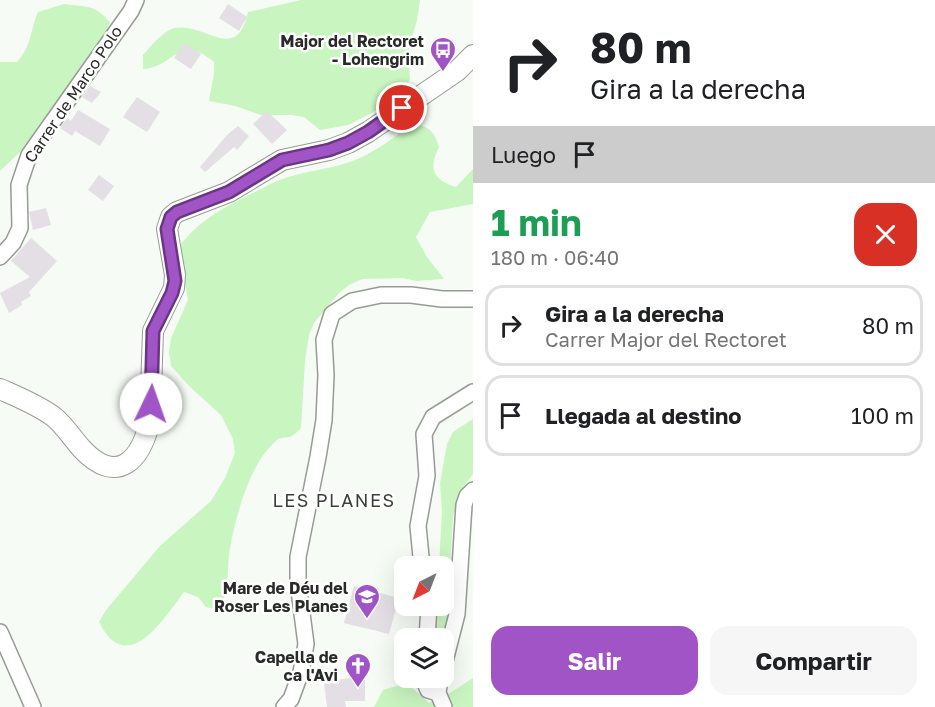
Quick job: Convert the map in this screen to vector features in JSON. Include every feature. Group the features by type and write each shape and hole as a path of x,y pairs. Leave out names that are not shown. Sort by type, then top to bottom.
{"street":[{"name":"Carrer de Marco Polo","path":"0,257 13,243 20,228 19,185 29,154 136,0"},
{"path":"0,389 53,416 66,428 82,449 103,466 112,468 127,464 138,453 147,434 150,420 153,331 172,293 175,281 167,235 171,217 177,212 229,192 282,160 329,150 348,143 368,132 457,70 473,55"},
{"path":"284,707 291,699 301,672 306,644 298,583 298,557 321,438 326,375 324,340 332,314 352,301 381,295 473,299"},
{"path":"421,556 418,526 427,476 424,434 433,417 473,392"},
{"path":"453,628 457,614 464,505 467,496 473,490"},
{"path":"0,632 33,707"},
{"path":"427,688 441,693"}],"green space":[{"path":"301,0 420,0 408,52 410,79 404,90 372,113 348,125 320,130 304,117 261,115 235,106 209,101 214,62 192,50 177,54 154,67 143,69 143,55 157,39 171,29 187,28 228,39 236,36 243,28 248,12"},
{"path":"64,4 95,9 110,23 104,36 19,153 0,171 0,62 17,62 22,56 38,12"},
{"path":"413,124 427,128 435,137 439,147 433,167 442,181 456,187 473,169 473,204 430,212 416,237 427,257 444,279 416,281 403,278 362,279 339,293 314,323 309,335 301,428 290,437 277,440 267,450 258,463 244,493 229,555 226,590 219,610 206,607 198,597 184,592 155,629 133,644 121,645 110,638 99,622 106,610 160,546 211,501 225,478 235,453 233,439 221,415 171,366 169,352 171,338 188,300 178,248 202,223 240,200 283,179 363,157"},
{"path":"473,419 473,474 461,490 453,517 451,556 440,556 442,511 440,483 447,444 453,432"},
{"path":"438,616 448,616 447,628 437,628"},
{"path":"473,678 473,707 374,707 383,690 394,687 412,688 429,703"}],"building":[{"path":"228,4 247,17 239,31 219,18"},
{"path":"184,43 201,54 191,69 174,58"},
{"path":"90,86 101,92 92,103 82,97"},
{"path":"137,97 160,112 147,132 123,117"},
{"path":"78,110 110,129 100,146 75,131 72,136 60,128 67,118 71,121"},
{"path":"267,111 287,130 272,144 253,124"},
{"path":"238,126 249,136 237,150 234,147 205,172 200,167 227,135"},
{"path":"99,175 114,186 103,201 88,190"},
{"path":"46,208 51,225 33,230 29,212"},
{"path":"31,238 57,261 29,292 31,296 9,313 0,293 30,277 11,261"},
{"path":"354,586 394,597 394,616 389,634 344,623"},
{"path":"350,677 365,677 365,701 345,701 346,707 327,707 324,682"}],"place":[{"name":"Major del Rectoret - Lohengrim","path":"443,73"},
{"name":"Mare de Déu del Roser Les Planes","path":"367,620"},
{"name":"Capella de ca l'Avi","path":"358,689"}],"district":[{"name":"LES PLANES","path":"334,500"}],"route":[{"path":"151,404 153,331 172,293 176,275 167,235 171,217 177,212 229,192 282,160 329,150 348,143 402,108"}]}
